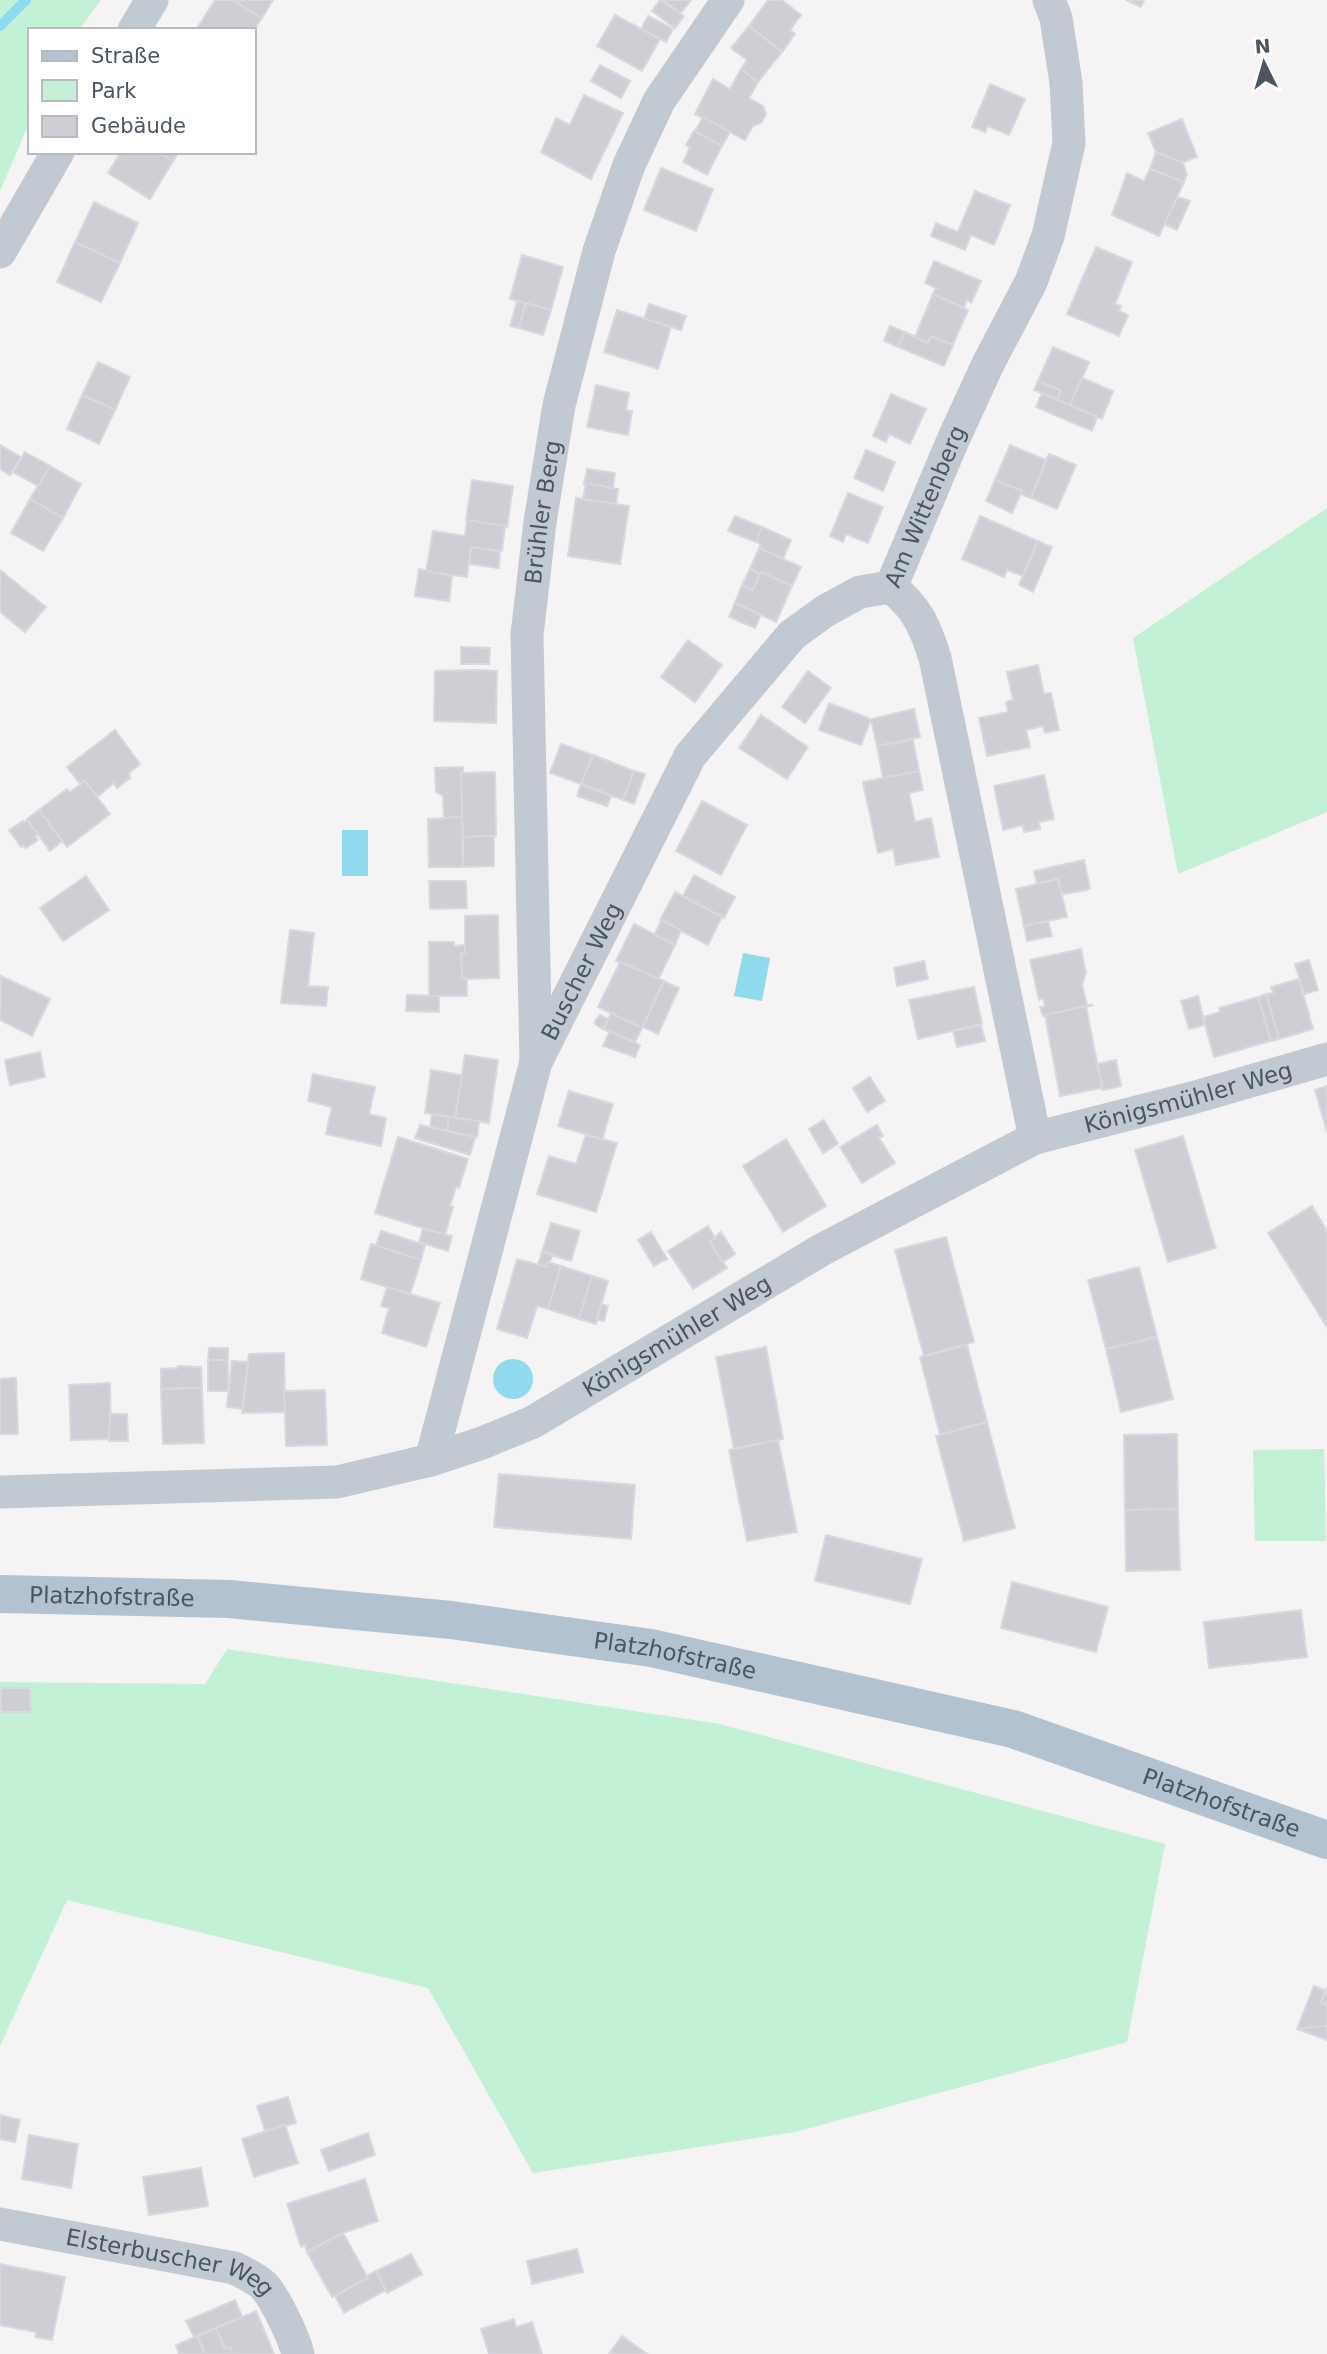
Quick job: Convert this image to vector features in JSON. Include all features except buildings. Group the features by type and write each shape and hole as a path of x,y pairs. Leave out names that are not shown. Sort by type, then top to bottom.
{"main road":[{"name":"Platzhofstraße","path":"0,1594 229,1599 451,1620 651,1648 1013,1729 1327,1840"}],"street":[{"path":"135,28 152,0"},
{"name":"Brühler Berg","path":"537,1062 527,635 540,522 559,405 599,251 629,165 659,100 728,0"},
{"name":"Am Wittenberg","path":"1035,1138 934,658 925,627 908,601 891,587 953,440 988,364 1031,282 1048,236 1069,143 1066,83 1056,18 1049,0"},
{"path":"0,252 57,154"},
{"name":"Buscher Weg","path":"431,1460 537,1062 690,756 792,635 825,611 860,592 891,587"},
{"name":"Königsmühler Weg","path":"0,1492 337,1482 431,1460 533,1422 822,1249 1035,1138 1192,1098 1327,1059"},
{"name":"Elsterbuscher Weg","path":"0,2224 234,2268 265,2287 295,2341 298,2354"}],"green space":[{"path":"0,0 101,0 80,28 28,28 28,126 0,191"},
{"path":"1327,508 1327,812 1178,874 1133,638"},
{"path":"1324,1449 1326,1541 1255,1541 1253,1450"},
{"path":"227,1649 720,1724 1165,1844 1127,2042 795,2132 533,2173 428,1988 67,1900 0,2046 0,1682 205,1684"}],"water":[{"path":"342,830 368,830 368,876 342,876"},
{"path":"743,953 770,958 762,1001 734,996"},
{"path":"513,1359 527,1365 533,1379 527,1393 513,1399 499,1393 493,1379 499,1365"}],"waterway":[{"path":"0,26 26,0"}]}
